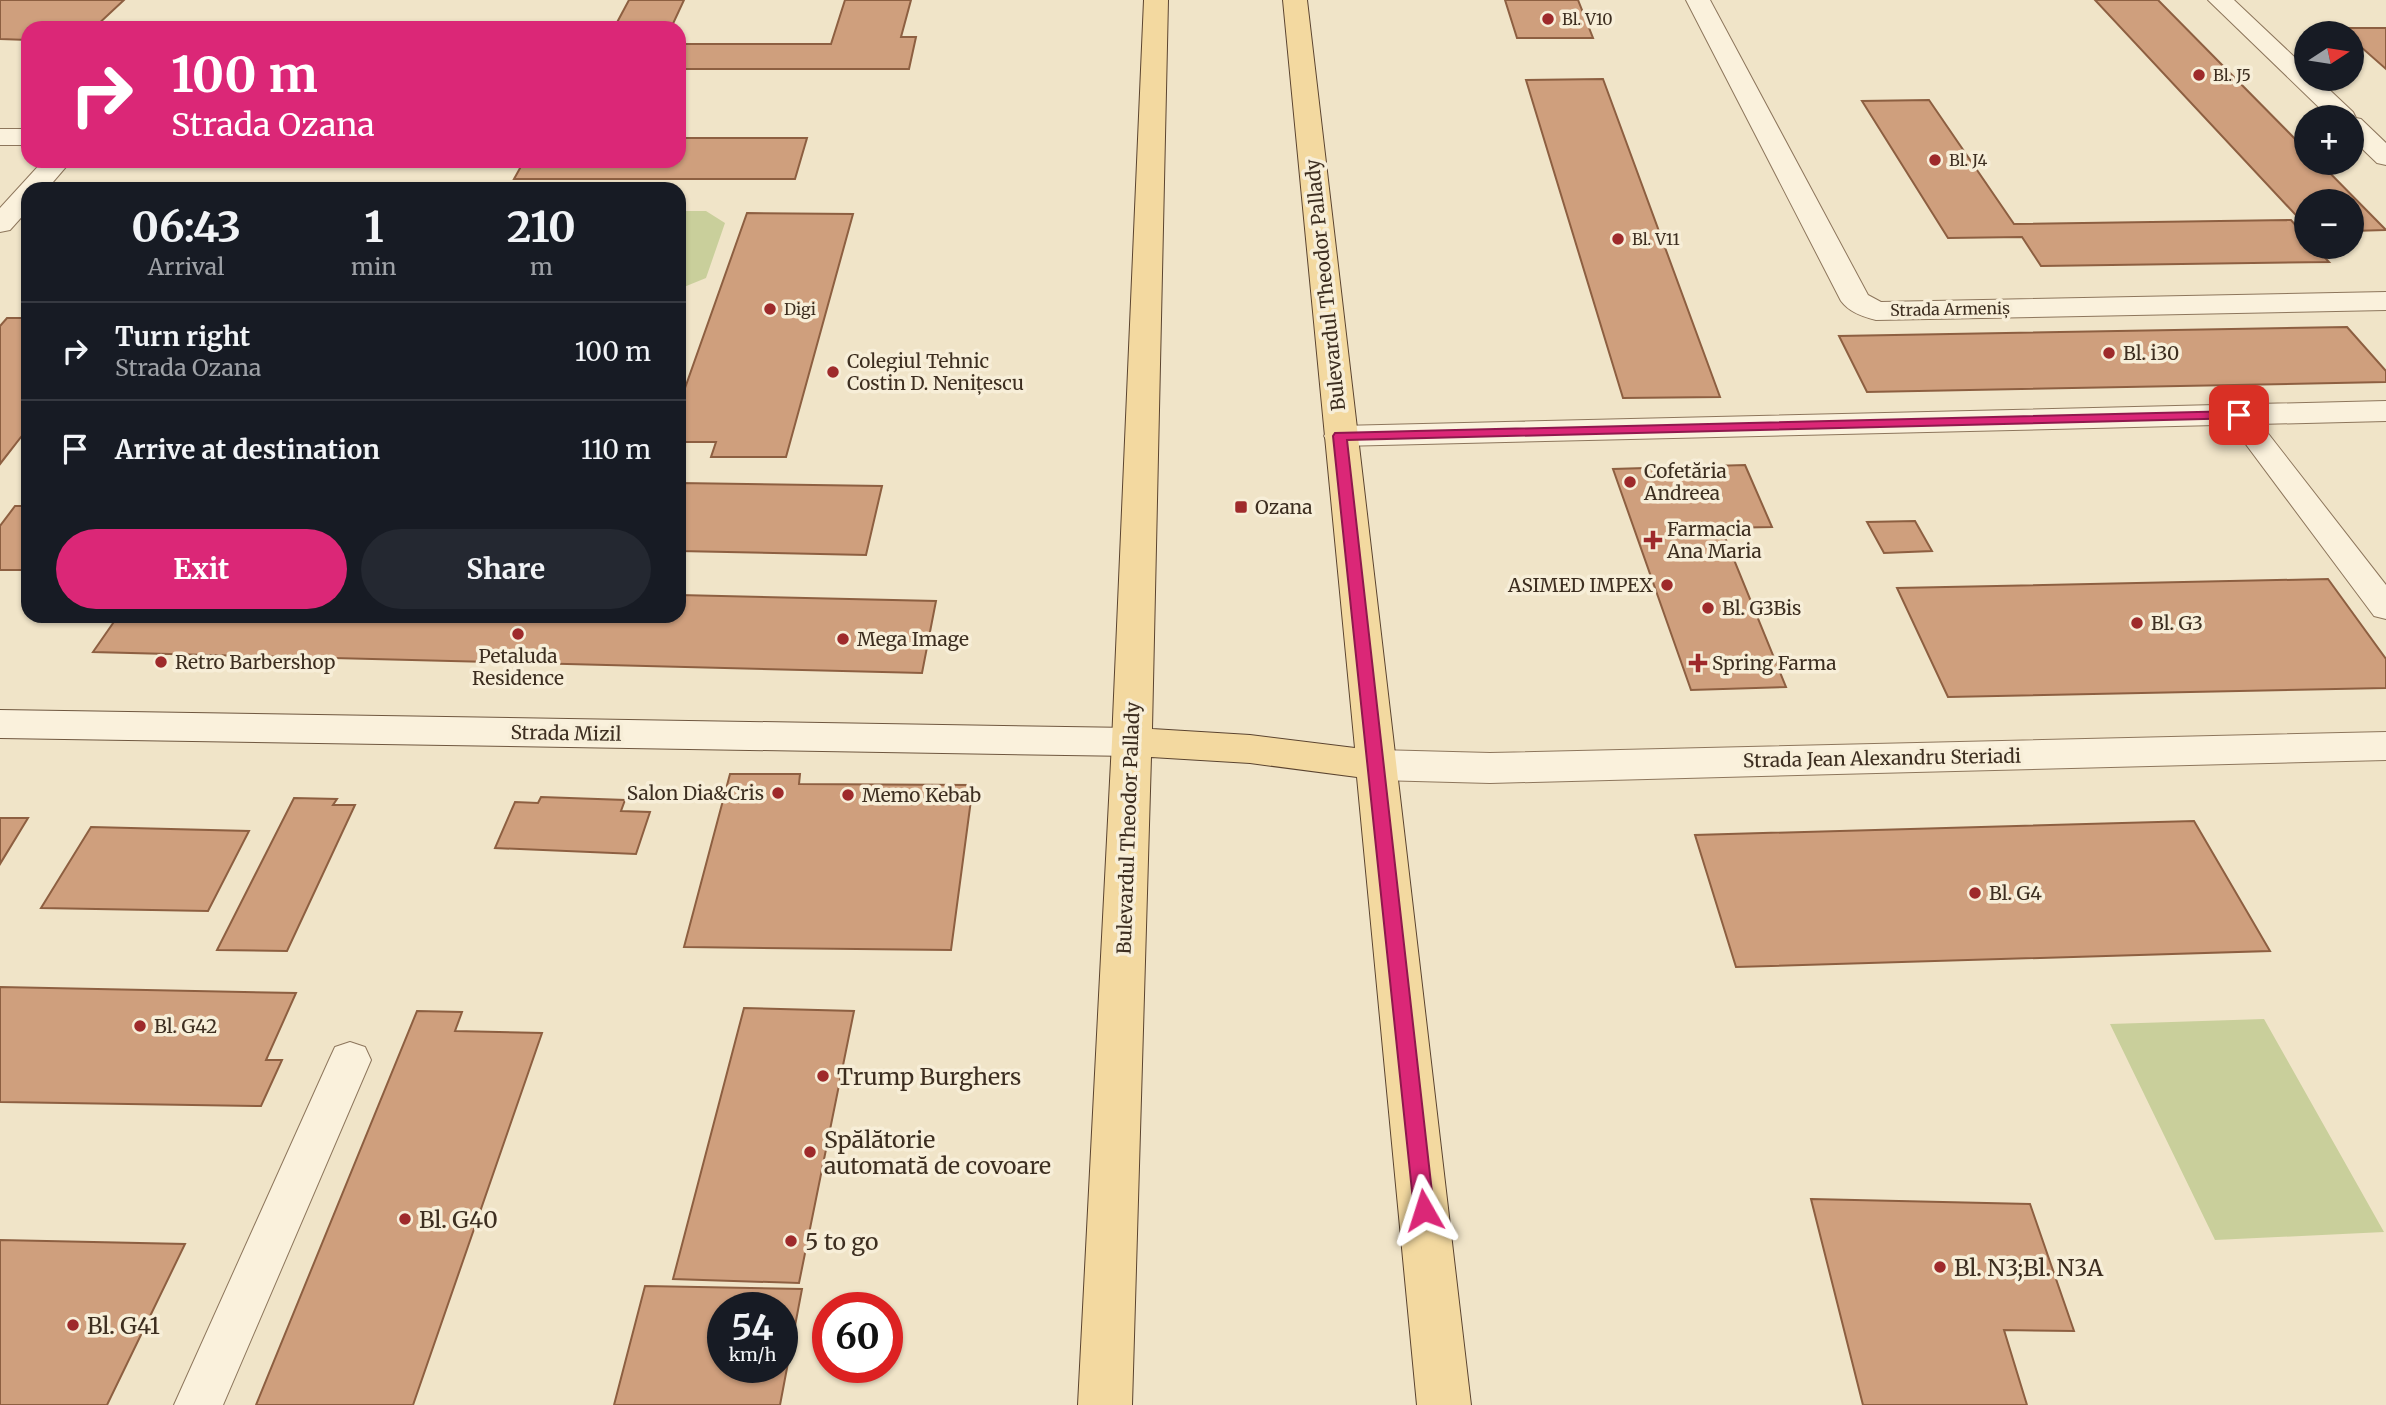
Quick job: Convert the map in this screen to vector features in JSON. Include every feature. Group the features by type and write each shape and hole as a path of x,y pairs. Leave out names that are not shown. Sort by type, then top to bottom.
{"main road":[{"name":"Bulevardul Theodor Pallady","path":"1105,1405 1132,742 1156,0"},
{"name":"Bulevardul Theodor Pallady","path":"1295,0 1444,1405"},
{"path":"1132,742 1250,749 1378,765"}],"street":[{"name":"Strada Armeniș","path":"1698,0 1856,301 1875,311 2386,301"},
{"path":"2220,0 2331,105"},
{"path":"0,137 21,137"},
{"path":"2364,137 2386,158"},
{"path":"38,182 52,168"},
{"path":"0,224 21,202"},
{"path":"1340,436 2386,411"},
{"name":"Strada Mizil","path":"0,724 1132,742"},
{"name":"Strada Jean Alexandru Steriadi","path":"1378,765 1490,768 2386,746"}],"lane":[{"path":"2239,415 2386,608"},
{"path":"198,1405 350,1060"}],"green space":[{"path":"686,211 706,211 725,223 706,278 686,286"},
{"path":"2264,1019 2384,1232 2215,1240 2110,1024"}],"building":[{"path":"0,0 124,0 102,21 21,21 21,40 0,39"},
{"path":"629,0 684,0 674,21 618,21"},
{"path":"845,0 911,0 901,37 916,37 909,69 686,69 686,44 831,44"},
{"name":"Bl. V10","path":"1505,0 1578,0 1593,38 1517,38"},
{"name":"Bl. J5","path":"2095,0 2158,0 2294,138 2294,175 2332,175 2346,189 2294,189 2294,213"},
{"path":"2364,28 2386,28 2386,69 2364,50"},
{"name":"Bl. V11","path":"1603,79 1720,397 1623,398 1526,80"},
{"name":"Bl. J4","path":"1929,100 2014,224 2291,220 2294,223 2294,259 2326,259 2329,262 2041,266 2022,237 1948,238 1862,101"},
{"path":"686,138 807,138 795,179 514,179 520,168 686,168"},
{"name":"Bl. J5","path":"2364,208 2386,230 2364,231"},
{"name":"Digi","path":"747,213 853,214 786,457 711,457 716,442 686,442 686,385"},
{"path":"7,318 21,318 21,437 0,464 0,326"},
{"name":"Bl. i30","path":"2347,327 2386,371 2386,382 1867,392 1839,336"},
{"name":"Bl. G3Bis","path":"1745,465 1772,527 1721,528 1786,687 1691,690 1613,469"},
{"path":"686,483 882,486 866,555 686,551"},
{"path":"15,506 21,506 21,570 0,570 0,526"},
{"path":"1915,521 1932,551 1884,553 1867,522"},
{"name":"Bl. G3","path":"2328,579 2386,659 2386,688 1948,697 1897,588"},
{"name":"Petaluda Residence","path":"686,595 936,601 922,673 93,652 113,623 686,623"},
{"path":"730,774 800,774 799,784 973,785 951,950 684,947"},
{"path":"541,797 625,800 621,811 650,812 636,854 495,848 515,802 538,803"},
{"path":"294,798 337,799 333,805 355,805 287,951 217,950"},
{"path":"0,818 28,818 0,864"},
{"name":"Bl. G4","path":"2194,821 2270,951 1736,967 1695,835"},
{"path":"91,827 249,831 208,911 41,908"},
{"name":"Bl. G42","path":"0,987 296,993 266,1060 282,1060 261,1106 0,1102"},
{"path":"744,1008 854,1011 799,1283 673,1279"},
{"name":"Bl. G40","path":"417,1011 462,1012 455,1031 542,1033 413,1405 256,1405"},
{"name":"Bl. N3;Bl. N3A","path":"1811,1199 2030,1204 2074,1331 2004,1330 2027,1405 1863,1405"},
{"name":"Bl. G41","path":"0,1240 185,1244 107,1405 0,1405"},
{"path":"645,1286 802,1289 798,1310 798,1292 707,1292 707,1383 784,1383 780,1405 614,1405"}],"place":[{"name":"Bl. V10","path":"1548,19"},
{"name":"Bl. J5","path":"2199,75"},
{"name":"Bl. J4","path":"1935,160"},
{"name":"Bl. V11","path":"1618,239"},
{"name":"Digi","path":"770,309"},
{"name":"Bl. i30","path":"2109,353"},
{"name":"Colegiul Tehnic Costin D. Nenițescu","path":"833,372"},
{"name":"Cofetăria Andreea","path":"1630,482"},
{"name":"Ozana","path":"1241,507"},
{"name":"Farmacia Ana Maria","path":"1653,540"},
{"name":"ASIMED IMPEX","path":"1667,585"},
{"name":"Bl. G3Bis","path":"1708,608"},
{"name":"Bl. G3","path":"2137,623"},
{"name":"Petaluda Residence","path":"518,634"},
{"name":"Mega Image","path":"843,639"},
{"name":"Retro Barbershop","path":"161,662"},
{"name":"Spring Farma","path":"1698,663"},
{"name":"Salon Dia&Cris","path":"778,793"},
{"name":"Memo Kebab","path":"848,795"},
{"name":"Bl. G4","path":"1975,893"},
{"name":"Bl. G42","path":"140,1026"},
{"name":"Trump Burghers","path":"823,1076"},
{"name":"Spălătorie automată de covoare","path":"810,1152"},
{"name":"Bl. G40","path":"405,1219"},
{"name":"5 to go","path":"791,1241"},
{"name":"Bl. N3;Bl. N3A","path":"1940,1267"},
{"name":"Bl. G41","path":"73,1325"}],"route":[{"path":"1424,1210 1378,765 1340,436 2239,415"}]}
